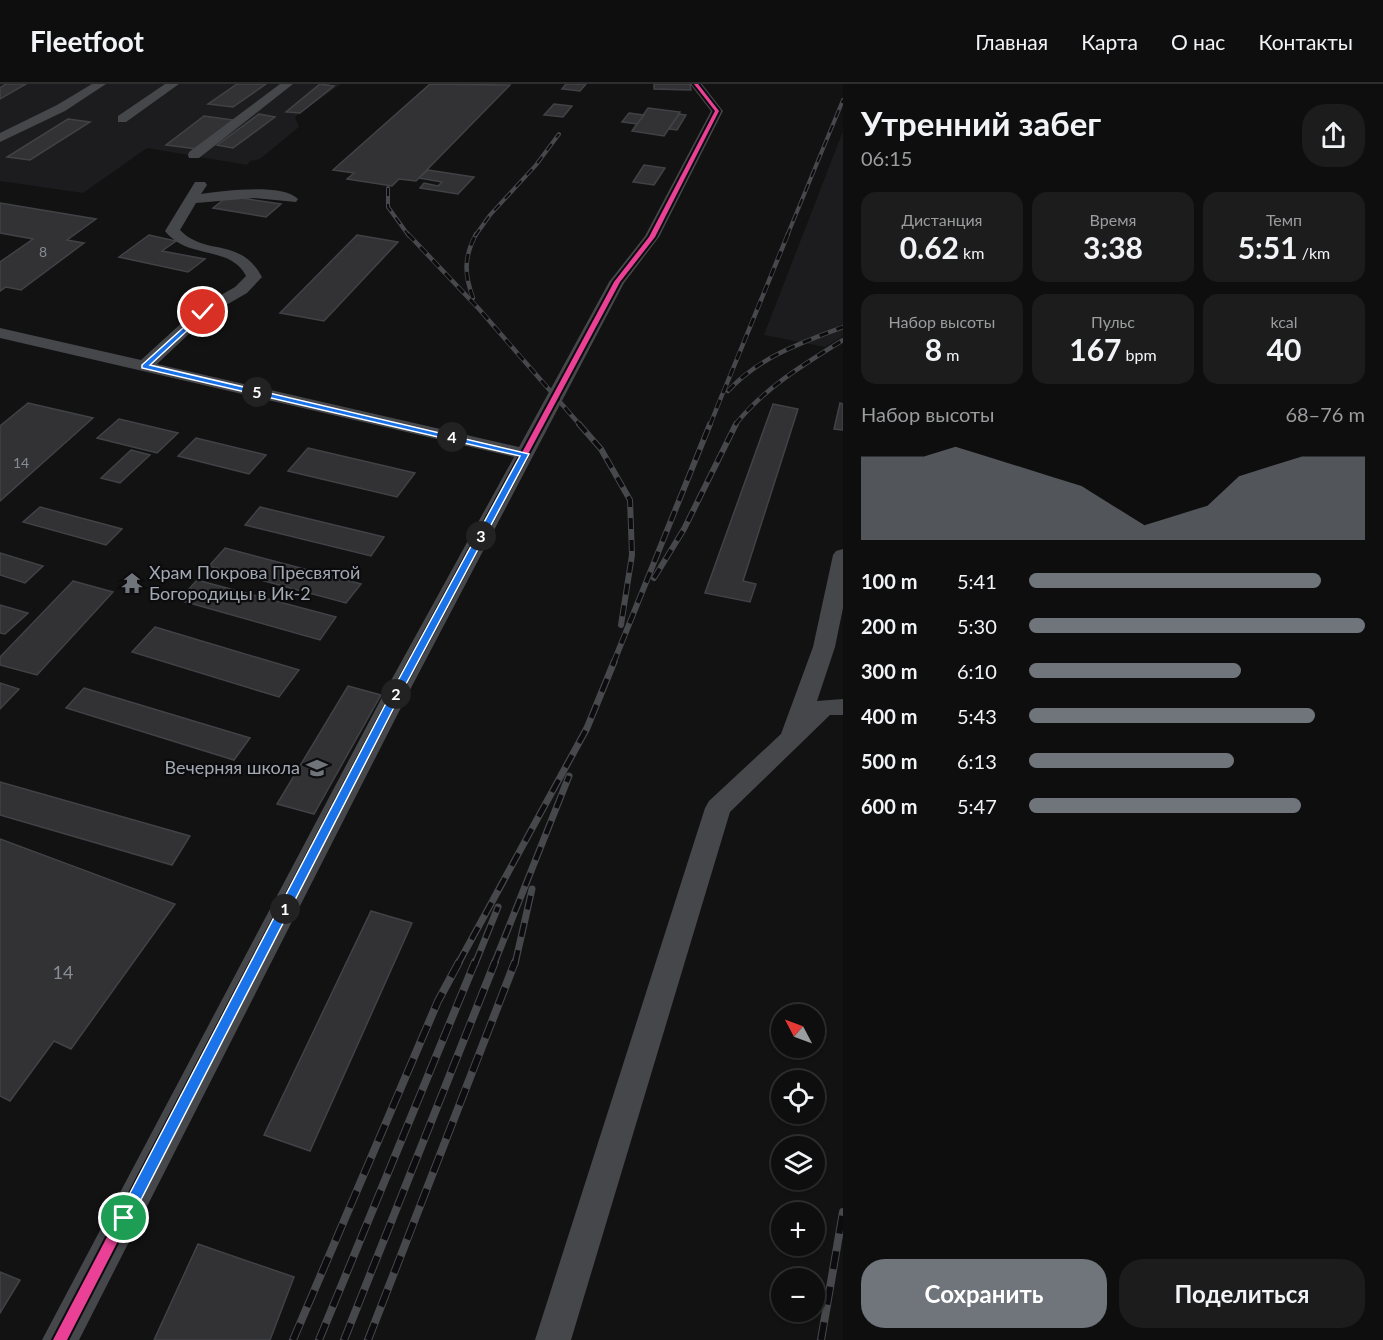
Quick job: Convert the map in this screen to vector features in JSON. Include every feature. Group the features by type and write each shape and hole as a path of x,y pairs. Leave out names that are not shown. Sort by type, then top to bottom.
{"street":[{"path":"0,138 61,108 100,84"},
{"path":"122,119 173,84"},
{"path":"194,155 287,84"},
{"path":"60,1340 400,686 617,282 652,237 717,111 696,84"},
{"path":"145,366 203,312 241,290 254,277 252,271 241,259 193,246 176,237 172,231 200,185"},
{"path":"191,200 248,194 275,195 291,199"},
{"path":"0,333 525,454"},
{"path":"791,739 824,647 843,555"},
{"path":"554,1340 718,808 824,707 843,707"}],"shaded area":[{"path":"0,84 341,84 295,117 299,127 260,159 250,161 247,165 147,148 83,193 0,181"},
{"path":"843,131 843,336 825,347 764,335"}],"building":[{"path":"6,84 26,84 0,99 0,88"},
{"path":"237,84 266,84 233,107 208,104"},
{"path":"320,84 334,86 300,113 286,112"},
{"path":"430,84 510,85 416,181 399,179 392,186 347,179 354,173 333,170"},
{"path":"566,84 586,84 580,91 562,89"},
{"path":"654,84 690,84 691,90 654,89"},
{"path":"554,104 572,106 563,117 544,115"},
{"path":"648,108 680,112 664,136 632,131"},
{"path":"629,113 644,115 637,124 622,122"},
{"path":"259,114 275,117 233,148 217,145"},
{"path":"679,114 686,115 677,130 669,129"},
{"path":"204,116 233,120 197,149 166,145"},
{"path":"68,119 90,122 30,160 7,157"},
{"path":"644,165 665,168 654,185 633,182"},
{"path":"428,170 474,177 458,194 420,188 424,183 438,186 442,182 419,178"},
{"path":"228,196 281,204 266,217 213,208"},
{"path":"0,203 96,219 67,240 84,243 21,290 6,287 0,291 0,262 33,239 0,233"},
{"path":"149,235 176,241 162,251 205,259 188,272 119,257"},
{"path":"357,235 398,242 324,321 280,313"},
{"path":"28,403 93,418 0,501 0,426"},
{"path":"840,403 843,404 843,430 834,429"},
{"path":"773,404 798,409 743,581 756,584 750,602 705,593"},
{"path":"119,419 178,433 157,453 97,438"},
{"path":"196,438 266,455 249,474 178,456"},
{"path":"308,448 415,473 397,497 288,471"},
{"path":"131,450 150,455 120,483 101,478"},
{"path":"40,507 122,529 106,545 23,522"},
{"path":"260,507 384,537 371,556 245,525"},
{"path":"225,548 361,584 346,603 209,566"},
{"path":"0,553 43,566 25,583 0,575"},
{"path":"197,580 336,617 320,640 179,600"},
{"path":"73,581 113,592 37,675 0,665 0,657"},
{"path":"0,605 28,613 5,634 0,633"},
{"path":"155,627 299,670 279,697 132,652"},
{"path":"0,683 19,689 0,709"},
{"path":"348,686 381,695 314,814 277,804"},
{"path":"84,688 250,738 234,760 66,708"},
{"path":"0,782 190,836 172,865 0,815"},
{"path":"0,839 175,904 71,1049 54,1041 10,1101 0,1096"},
{"path":"371,911 412,923 310,1151 264,1135"},
{"path":"198,1244 294,1277 270,1340 154,1340"},
{"path":"0,1272 20,1280 0,1313"}],"railway":[{"path":"787,236 843,100"},
{"path":"475,236 490,215 536,165 559,134"},
{"path":"388,188 388,207 409,236"},
{"path":"408,234 479,309 580,425"},
{"path":"723,393 788,234"},
{"path":"473,298 468,281 467,258 475,236"},
{"path":"728,391 753,369 781,352 843,327"},
{"path":"735,425 771,388 843,340"},
{"path":"710,425 722,395"},
{"path":"579,424 601,449 630,500 632,555 621,625"},
{"path":"613,664 710,424"},
{"path":"654,578 684,529 736,424"},
{"path":"458,964 587,728 614,662"},
{"path":"494,964 569,776"},
{"path":"515,964 532,889"},
{"path":"475,964 498,907"},
{"path":"293,1340 438,1001 459,962"},
{"path":"319,1340 475,962"},
{"path":"344,1340 495,962"},
{"path":"368,1340 515,962"},
{"path":"821,1340 843,1212"}],"cycle path":[{"path":"60,1340 400,686 617,282 652,237 717,111 696,84"}],"place":[{"name":"Храм Покрова Пресвятой Богородицы в Ик-2","path":"132,583"},
{"name":"Вечерняя школа","path":"317,768"}],"route":[{"path":"124,1218 400,686 525,454 145,366 203,312"}]}
